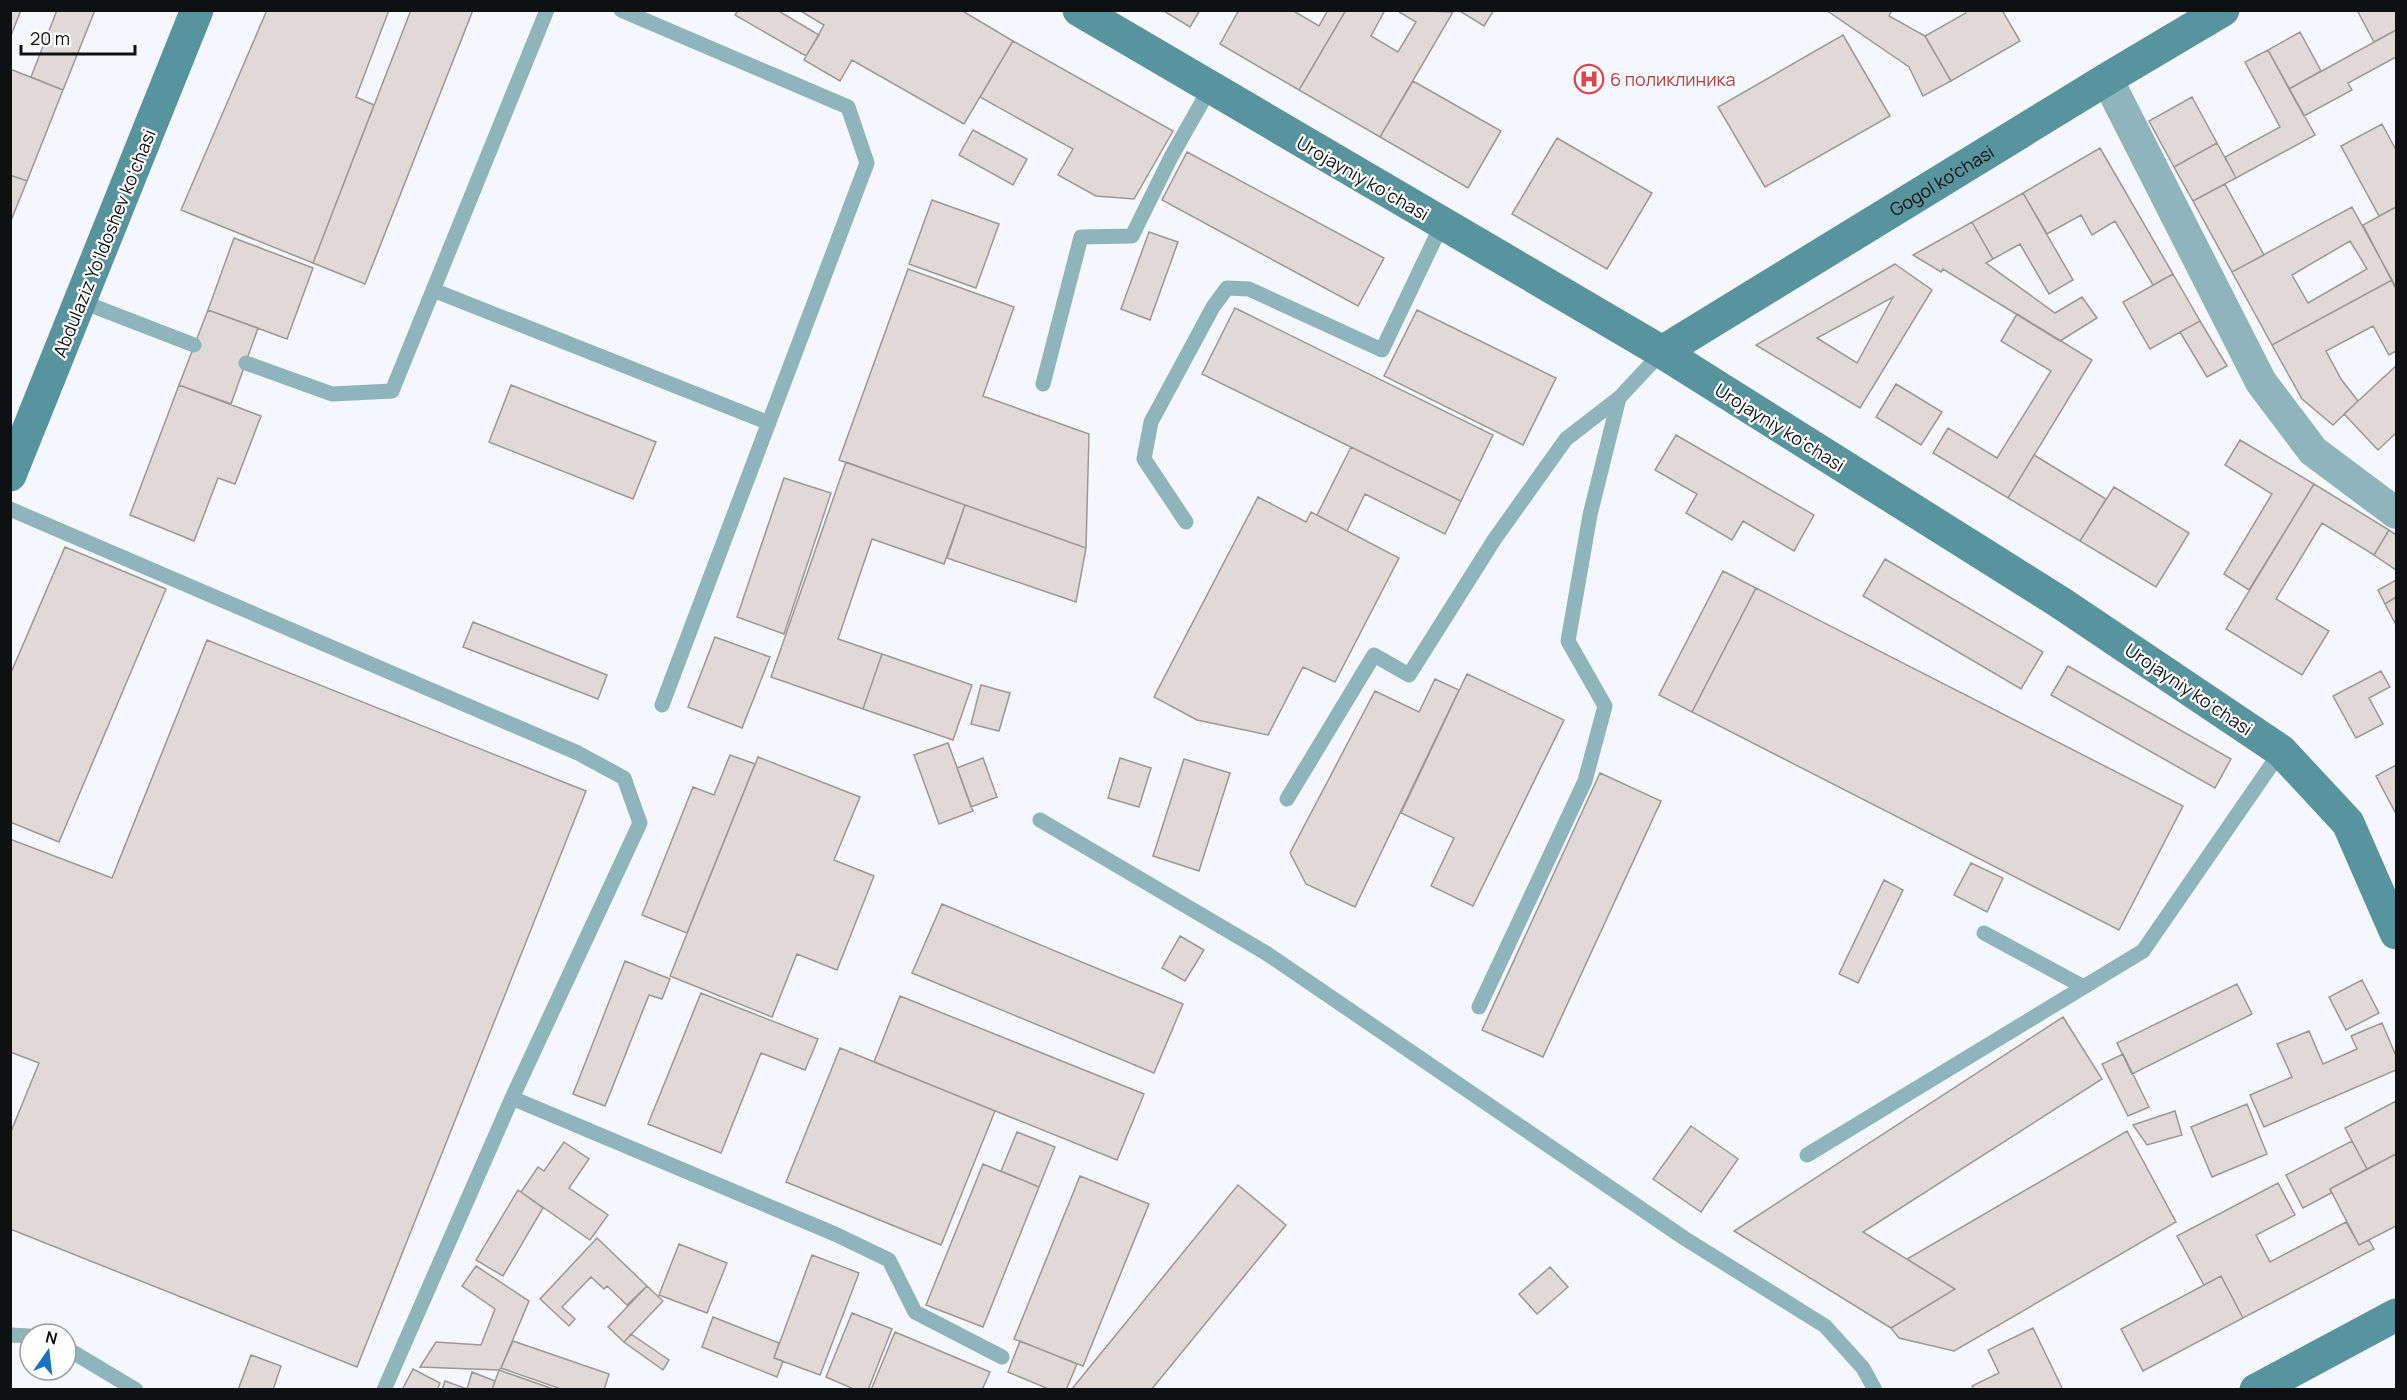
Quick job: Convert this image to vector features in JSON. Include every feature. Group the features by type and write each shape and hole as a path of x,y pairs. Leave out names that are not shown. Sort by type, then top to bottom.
{"main road":[{"name":"Abdulaziz Yoʻldoshev koʻchasi","path":"10,475 197,10"},
{"name":"Urоjayniy koʻchasi","path":"1079,10 1662,352 2061,603 2282,751 2348,823 2397,933"},
{"name":"Gogol ko'chasi","path":"1662,352 2223,10"},
{"path":"2256,1389 2397,1315"}],"street":[{"path":"2107,79 2261,381 2313,451 2397,513"}],"lane":[{"path":"246,363 332,394 393,391 547,10"},
{"path":"621,10 848,107 867,163 662,705"},
{"path":"1043,384 1081,237 1132,236 1210,87"},
{"path":"1186,522 1144,459 1151,422 1213,307 1227,288 1249,289 1382,350 1442,224"},
{"path":"433,291 769,423"},
{"path":"80,301 194,345"},
{"path":"1287,799 1374,655 1409,675 1494,540 1566,439 1619,398 1662,352"},
{"path":"1479,1007 1585,781 1605,706 1568,640 1590,515 1619,398"},
{"path":"10,509 578,753 624,778 640,823 512,1098 384,1389"},
{"path":"1807,1155 2143,951 2282,751"},
{"path":"1040,820 1266,953 1684,1238 1825,1326 1863,1368 1875,1389"},
{"path":"1984,933 2084,987"},
{"path":"512,1098 835,1234 889,1260 915,1312 1002,1357"},
{"path":"78,1355 136,1389"}],"building":[{"path":"10,10 21,10 10,38"},
{"path":"57,10 95,10 63,90 31,77"},
{"path":"267,10 389,10 356,97 374,105 313,263 181,210"},
{"path":"411,10 473,10 365,284 313,263"},
{"path":"738,10 777,10 819,35 806,56 735,15"},
{"path":"799,10 961,10 1013,41 964,124 852,60 840,81 804,60 824,25"},
{"path":"1162,10 1200,10 1190,27"},
{"path":"1239,10 1292,10 1319,26 1328,10 1346,10 1299,90 1220,44"},
{"path":"1346,10 1385,10 1371,36 1398,52 1416,22 1396,10 1453,12 1380,137 1299,90"},
{"path":"1458,10 1494,10 1484,26"},
{"path":"1826,10 1892,10 1889,16 1925,36 1951,81 1923,96 1909,67"},
{"path":"1965,10 2002,10 2020,41 1951,81 1925,36 1966,13"},
{"path":"2357,10 2396,10 2396,30 2374,42"},
{"path":"2396,30 2396,57 2348,83 2352,90 2304,116 2289,89"},
{"path":"2300,32 2321,71 2289,89 2268,50"},
{"path":"1843,35 1890,116 1765,187 1718,107"},
{"path":"1013,41 1173,131 1134,199 1096,196 1058,175 1073,149 980,97"},
{"path":"2268,50 2315,135 2236,178 2225,157 2280,127 2245,62"},
{"path":"10,69 63,90 27,181 10,175"},
{"path":"1413,81 1501,131 1468,188 1380,137"},
{"path":"2192,97 2217,143 2174,167 2149,121"},
{"path":"2382,124 2396,150 2396,207 2379,216 2341,146"},
{"path":"973,130 1027,159 1013,185 959,155"},
{"path":"1557,138 1652,193 1607,269 1512,214"},
{"path":"2217,143 2236,178 2193,201 2174,167"},
{"path":"2100,148 2173,274 2153,285 2115,221 2092,235 2081,215 2047,234 2023,193"},
{"path":"1187,152 1384,258 1358,306 1162,200"},
{"path":"10,175 27,181 10,223"},
{"path":"2225,184 2264,255 2232,272 2193,201"},
{"path":"2023,193 2073,280 2049,294 2020,244 1993,259 1972,222"},
{"path":"932,200 999,224 976,288 909,264"},
{"path":"2352,207 2392,280 2272,345 2232,272","holes":["2350,241 2367,269 2308,303 2292,275"]},
{"path":"2396,207 2396,289 2363,225"},
{"path":"1972,222 1993,259 1986,263 2055,313 2082,297 2097,318 2060,341 1943,269 1941,272 1913,255"},
{"path":"1149,232 1178,242 1150,320 1121,309"},
{"path":"234,238 313,268 287,339 208,310"},
{"path":"1895,264 1932,290 1860,408 1756,345","holes":["1893,297 1857,363 1817,338"]},
{"path":"908,269 1014,307 983,396 1089,434 1086,548 839,460"},
{"path":"2173,274 2200,321 2150,349 2123,302"},
{"path":"2392,280 2396,289 2396,351 2389,355 2373,326 2326,351 2341,379 2358,401 2333,425 2302,399 2272,345"},
{"path":"1235,308 1493,435 1461,501 1202,374"},
{"path":"208,310 258,328 231,404 179,385"},
{"path":"1417,310 1556,378 1523,445 1384,376"},
{"path":"2017,314 2092,360 2008,498 1933,453 1948,428 1997,458 2051,371 2001,341"},
{"path":"2200,321 2227,366 2207,377 2180,332"},
{"path":"2396,366 2396,433 2378,450 2344,414"},
{"path":"1896,384 1942,412 1921,445 1876,417"},
{"path":"179,385 261,416 235,484 218,478 194,541 130,515"},
{"path":"511,385 656,442 633,499 489,442"},
{"path":"1676,435 1814,515 1794,551 1743,521 1732,540 1686,513 1697,494 1655,470"},
{"path":"2240,440 2314,484 2249,590 2224,574 2272,494 2225,465"},
{"path":"1351,447 1461,501 1445,534 1365,494 1347,531 1317,515"},
{"path":"2034,455 2106,499 2080,541 2008,498"},
{"path":"846,462 965,505 944,564 872,539 838,639 882,654 863,709 771,677"},
{"path":"784,478 831,493 784,634 737,617"},
{"path":"2314,484 2389,530 2374,555 2322,523 2276,599 2329,631 2302,675 2226,629"},
{"path":"2114,487 2189,533 2156,587 2080,541"},
{"path":"1258,497 1306,522 1311,512 1399,558 1335,682 1303,667 1268,735 1197,720 1154,697"},
{"path":"965,505 1086,548 1076,602 947,558"},
{"path":"2389,530 2396,535 2396,570 2374,555"},
{"path":"65,547 166,589 59,842 10,822 10,675"},
{"path":"1885,559 2043,652 2021,689 1863,596"},
{"path":"1723,571 1756,588 1692,712 1659,695"},
{"path":"2396,580 2396,597 2385,604 2378,590"},
{"path":"1756,588 2183,806 2119,930 1692,712"},
{"path":"2396,597 2396,625 2385,604"},
{"path":"473,622 607,675 598,699 463,647"},
{"path":"715,637 770,657 742,728 688,707"},
{"path":"207,640 586,791 357,1367 10,1229 10,1134 39,1063 10,1052 10,839 112,878"},
{"path":"882,654 972,685 953,740 863,709"},
{"path":"2068,666 2231,759 2215,788 2051,695"},
{"path":"2381,671 2390,687 2369,698 2383,724 2356,738 2333,696"},
{"path":"1467,674 1564,720 1473,906 1431,886 1454,838 1401,813"},
{"path":"1435,679 1459,690 1355,907 1306,884 1290,853 1375,691 1419,712"},
{"path":"981,685 1010,693 999,731 971,724"},
{"path":"948,743 973,811 939,824 914,755"},
{"path":"730,755 755,764 687,933 642,915 693,787 714,795"},
{"path":"758,757 860,797 834,860 874,876 837,970 797,954 772,1017 670,976"},
{"path":"983,758 997,797 971,807 957,768"},
{"path":"1120,758 1151,768 1139,807 1108,798"},
{"path":"1184,759 1230,773 1199,871 1153,856"},
{"path":"2396,765 2396,814 2376,776"},
{"path":"1600,773 1661,801 1543,1057 1482,1030"},
{"path":"1971,863 2003,878 1987,912 1954,895"},
{"path":"1884,880 1903,890 1858,983 1839,974"},
{"path":"942,904 1183,1004 1154,1073 912,973"},
{"path":"1180,936 1204,950 1185,981 1162,968"},
{"path":"625,961 670,979 662,999 649,995 605,1106 573,1094"},
{"path":"2362,980 2379,1013 2346,1030 2329,997"},
{"path":"2237,984 2252,1014 2132,1074 2117,1043"},
{"path":"701,993 818,1039 805,1070 761,1053 721,1153 648,1124"},
{"path":"900,996 1144,1094 1117,1160 874,1062"},
{"path":"2063,1017 2102,1079 1863,1232 1955,1289 1891,1328 1734,1231"},
{"path":"2382,1023 2396,1056 2396,1070 2264,1127 2250,1095 2292,1077 2277,1044 2309,1031 2323,1064 2357,1049 2351,1036"},
{"path":"840,1048 995,1111 941,1245 786,1182"},
{"path":"2123,1054 2149,1107 2128,1116 2102,1064"},
{"path":"2396,1101 2396,1154 2367,1169 2345,1128"},
{"path":"2247,1104 2267,1154 2212,1177 2191,1127"},
{"path":"2175,1111 2182,1135 2147,1145 2133,1125"},
{"path":"1691,1126 1738,1159 1701,1212 1653,1179"},
{"path":"2127,1131 2176,1222 1954,1351 1899,1338 1891,1328 1955,1289 1907,1259"},
{"path":"1017,1132 1055,1147 1039,1187 1001,1171"},
{"path":"2352,1141 2367,1169 2330,1189 2331,1193 2303,1208 2286,1175"},
{"path":"564,1142 589,1159 569,1188 608,1215 590,1240 521,1192 538,1167 544,1171"},
{"path":"2396,1154 2396,1226 2359,1245 2330,1189"},
{"path":"983,1164 1039,1187 983,1327 926,1305"},
{"path":"1080,1176 1149,1204 1083,1366 1014,1339"},
{"path":"2278,1183 2295,1215 2256,1235 2270,1262 2346,1222 2359,1245 2369,1240 2374,1249 2243,1318 2221,1276 2204,1285 2177,1236"},
{"path":"1238,1185 1286,1225 1151,1390 1071,1390"},
{"path":"518,1190 543,1208 503,1276 476,1260"},
{"path":"597,1238 647,1286 627,1305 607,1286 604,1289 591,1277 562,1307 575,1319 569,1326 540,1299"},
{"path":"679,1244 727,1263 707,1313 659,1295"},
{"path":"812,1255 859,1273 820,1375 774,1358"},
{"path":"476,1266 529,1301 501,1368 499,1370 420,1367 436,1342 481,1345 495,1309 462,1286"},
{"path":"1550,1267 1568,1287 1537,1314 1519,1294"},
{"path":"2221,1276 2243,1318 2143,1371 2121,1329"},
{"path":"647,1286 663,1301 624,1342 608,1327"},
{"path":"852,1313 892,1329 868,1390 856,1390 826,1377"},
{"path":"713,1317 779,1343 774,1358 783,1361 777,1377 702,1347"},
{"path":"2033,1328 2063,1390 1974,1390 1972,1386 1999,1373 1988,1350"},
{"path":"895,1332 990,1372 982,1390 871,1390"},
{"path":"631,1334 669,1360 663,1370 624,1342"},
{"path":"513,1341 609,1374 604,1390 564,1390 501,1368"},
{"path":"1020,1341 1077,1364 1066,1390 1051,1390 1008,1372"},
{"path":"251,1355 281,1366 273,1390 238,1390"},
{"path":"413,1369 440,1383 437,1390 402,1390"},
{"path":"499,1370 556,1390 492,1390"},
{"path":"472,1372 495,1381 492,1390 442,1390 445,1381 467,1389"}],"place":[{"name":"6 поликлиника","path":"1589,79"}]}
